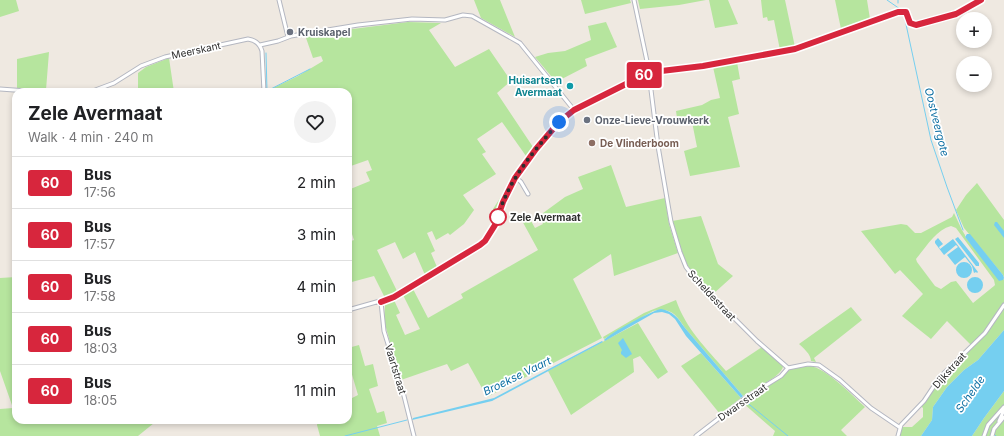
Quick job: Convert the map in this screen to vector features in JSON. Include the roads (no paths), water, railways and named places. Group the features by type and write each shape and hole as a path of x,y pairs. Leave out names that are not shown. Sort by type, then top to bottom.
{"street":[{"path":"279,0 288,37"},
{"name":"Scheldestraat","path":"634,0 648,66 671,222 675,238 686,267 710,295 757,341 788,368"},
{"path":"352,309 381,302 394,297 485,241 495,225 503,202 515,178 536,149 559,122 574,110 648,72 703,66 795,49 898,12 906,12 910,23 916,25 956,14 981,0"},
{"path":"264,88 262,51 260,45 306,33 412,19 445,20 472,16 520,43 574,110"},
{"name":"Meerskant","path":"101,88 114,83 141,66 165,57 248,39 255,41 260,45"},
{"path":"0,89 12,90"},
{"path":"515,178 521,182 528,194"},
{"name":"Vaartstraat","path":"381,302 384,331 404,396 414,436"},
{"name":"Dijkstraat","path":"899,427 924,401 940,377 985,332 1004,305"},
{"path":"788,368 808,364 818,365 840,380 871,408 899,427 898,436"},
{"name":"Dwarsstraat","path":"696,436 744,399 780,376 788,368"},
{"path":"998,425 1004,408"},
{"path":"984,436 988,424 1004,408"},
{"path":"992,436 1004,417"}],"water":[{"path":"995,222 997,222 1004,231 1004,238 994,225"},
{"path":"967,234 970,234 1003,275 1003,280 999,281 965,237"},
{"path":"958,237 979,263 979,266 976,266 955,239"},
{"path":"938,238 943,244 939,247 940,249 953,239 978,272 974,273 972,266 965,257 955,265 947,255 958,247 956,245 944,255 935,243"},
{"path":"964,262 970,264 972,270 970,276 964,278 958,276 956,270 958,264"},
{"path":"975,277 981,279 983,285 981,291 975,293 969,291 967,285 969,279"},
{"path":"661,309 669,311 677,318 743,396 741,398 686,336 675,319 669,314 662,312 654,313 605,341 604,340 614,332"},
{"name":"Schelde","path":"1004,330 1004,391 972,436 921,436 932,420 933,407 947,387 964,370 978,360"},
{"path":"623,338 632,354 626,358 621,354 622,350 618,343"},
{"path":"602,341 603,342 492,401 412,420 413,418 494,398"}],"waterway":[{"name":"Oostveergote","path":"887,0 900,9"},
{"name":"Oostveergote","path":"904,15 931,140 963,230"},
{"path":"266,53 267,88"},
{"path":"273,88 310,69"},
{"name":"Broekse Vaart","path":"745,401 788,436"},
{"name":"Broekse Vaart","path":"345,436 407,420"}],"place":[{"name":"Kruiskapel","path":"290,32"},
{"name":"Huisartsen Avermaat","path":"570,86"},
{"name":"Onze-Lieve-Vrouwkerk","path":"587,120"},
{"name":"De Vlinderboom","path":"592,143"},
{"name":"Zele Avermaat","path":"498,217"}]}
